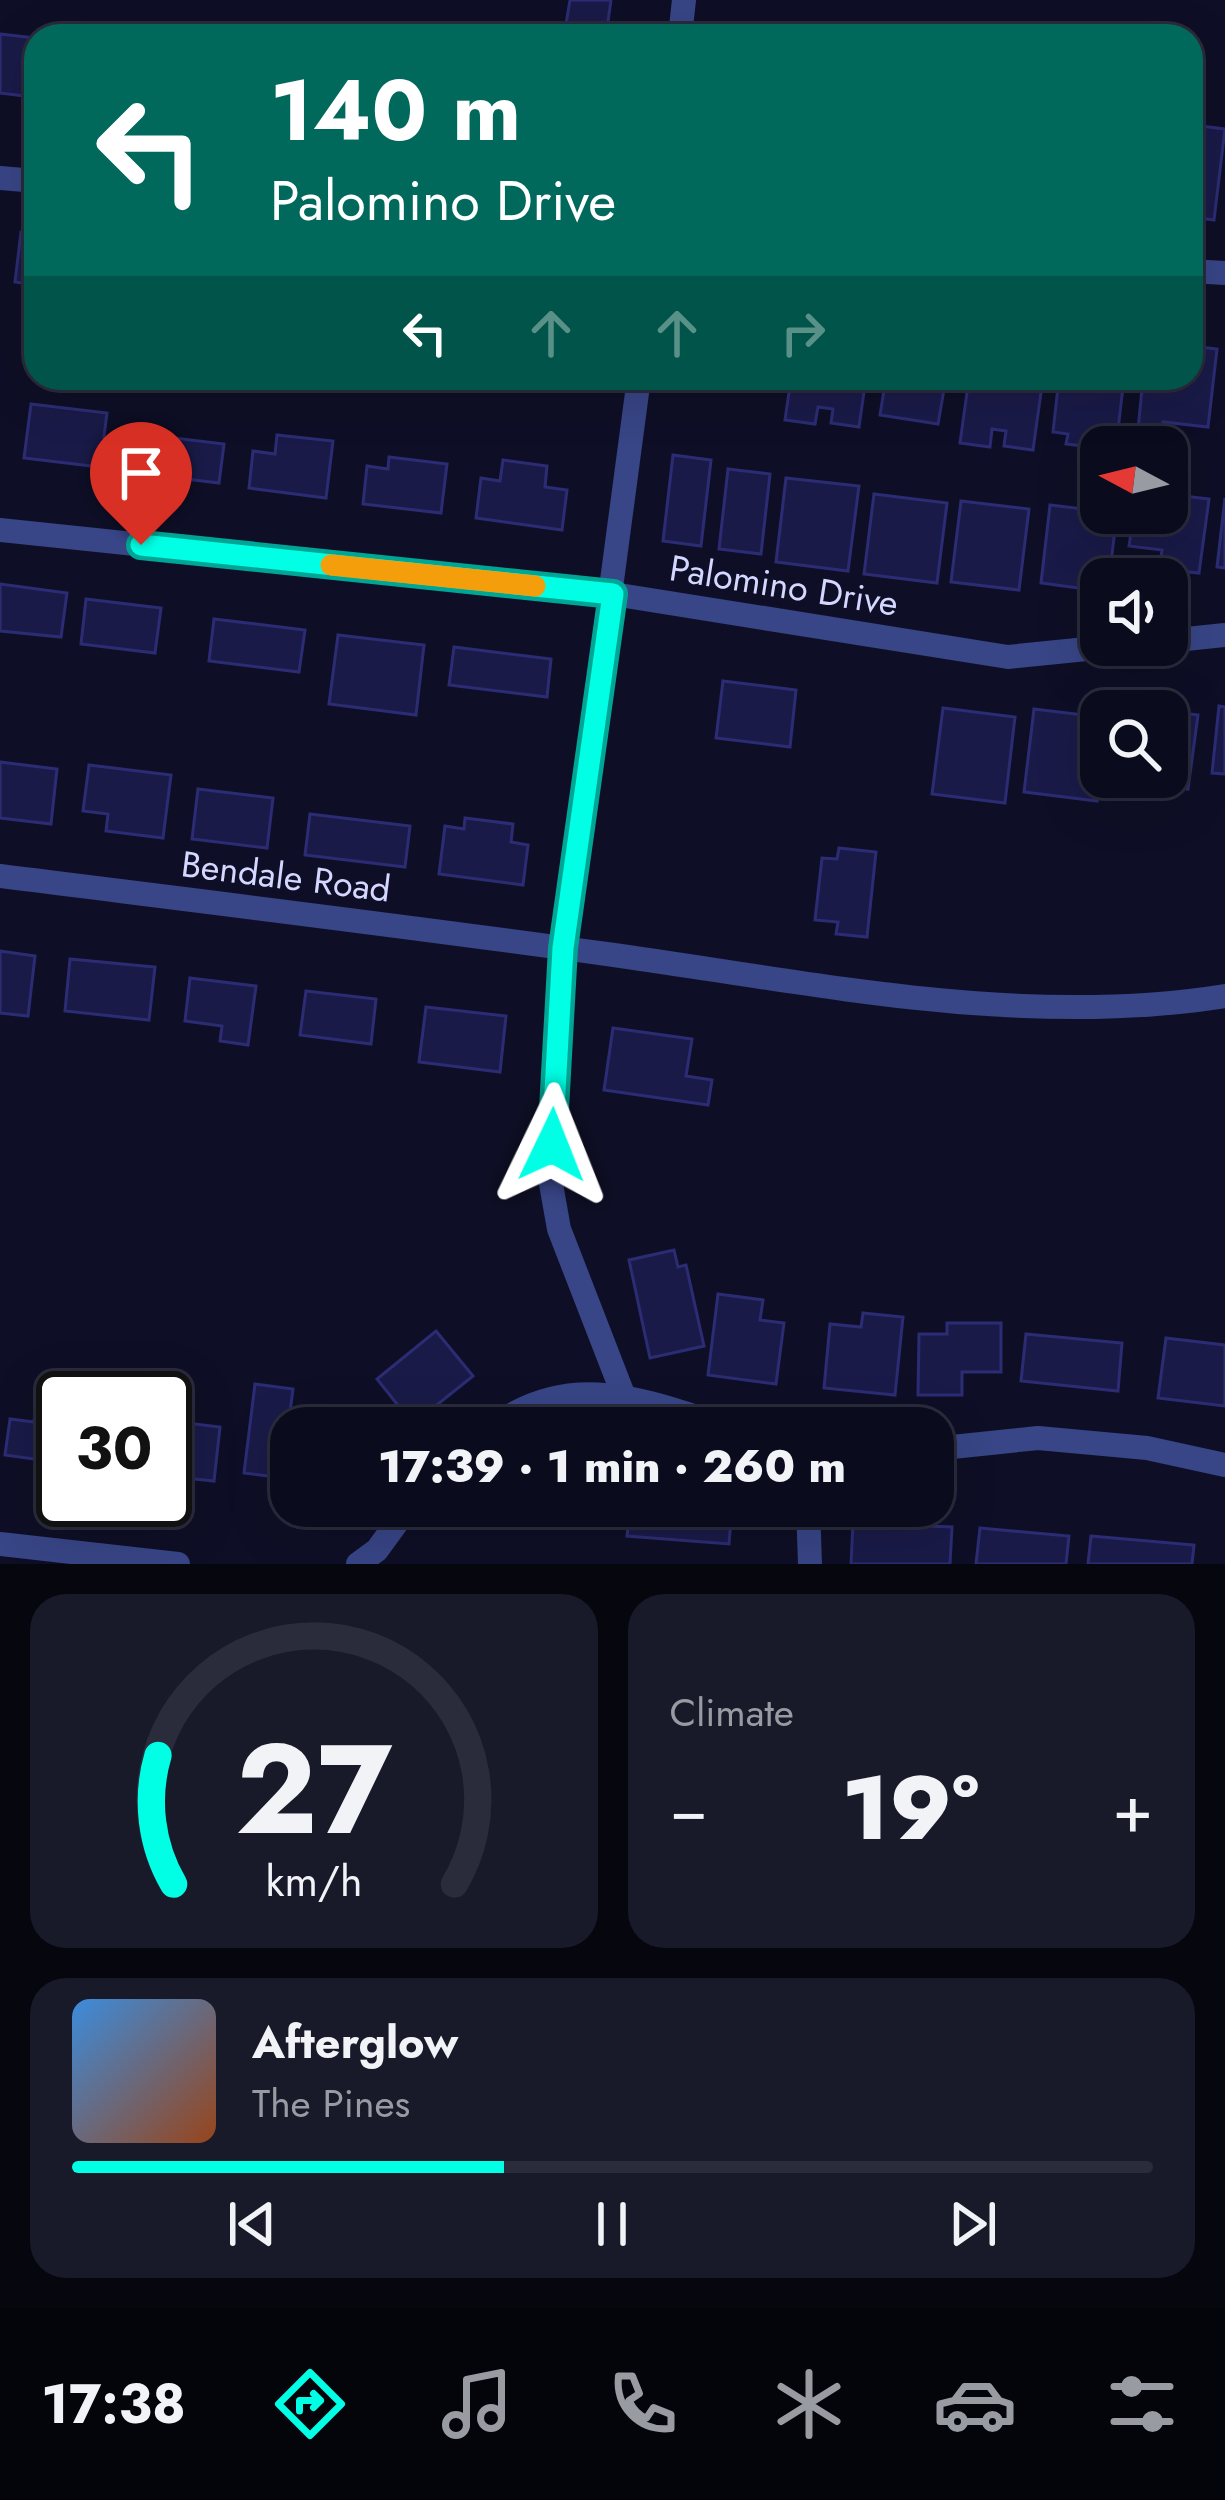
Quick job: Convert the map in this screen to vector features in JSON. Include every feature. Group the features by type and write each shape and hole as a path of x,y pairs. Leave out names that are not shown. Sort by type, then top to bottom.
{"street":[{"path":"623,1394 560,1229 551,1184 563,948 638,390"},
{"name":"Palomino Drive","path":"0,530 613,594 1009,657 1080,650"},
{"path":"1188,639 1225,635"},
{"name":"Bendale Road","path":"0,876 901,995 1056,1008 1182,1003 1225,996"},
{"path":"534,1407 581,1392 623,1394 664,1407"},
{"path":"954,1447 1038,1438 1147,1448 1225,1465"},
{"path":"358,1564 393,1527"},
{"path":"808,1527 809,1564"},
{"path":"0,1544 178,1564"}],"building":[{"path":"570,0 611,0 608,24 566,24"},
{"path":"0,34 24,37 24,96 0,93"},
{"path":"1203,126 1225,129 1214,220 1203,219"},
{"path":"21,232 24,232 24,283 15,282"},
{"path":"1203,347 1217,349 1208,427 1163,422 1162,426 1138,426 1142,390 1203,390"},
{"path":"789,390 864,390 859,427 831,423 833,409 818,407 815,424 785,420"},
{"path":"884,390 944,390 938,424 880,415"},
{"path":"967,390 1041,390 1033,450 1004,446 1006,431 992,429 990,447 960,443"},
{"path":"1058,390 1123,390 1118,426 1080,426 1080,446 1066,444 1068,434 1053,432"},
{"path":"31,404 107,413 100,467 24,458"},
{"path":"133,433 224,444 219,483 128,472"},
{"path":"277,435 333,441 326,498 249,488 253,451 275,454"},
{"path":"673,455 711,460 701,546 663,541"},
{"path":"389,457 447,464 441,513 363,504 367,466 388,469"},
{"path":"503,460 547,466 545,487 567,490 562,530 476,518 481,478 500,481"},
{"path":"728,469 770,474 761,554 719,549"},
{"path":"786,478 859,486 848,571 776,562"},
{"path":"874,494 947,503 937,583 864,574"},
{"path":"1188,496 1209,499 1199,573 1188,572 1188,558 1161,558 1162,550 1129,546 1131,534 1188,534"},
{"path":"1225,498 1225,568 1217,567"},
{"path":"961,501 1029,509 1019,590 951,582"},
{"path":"1050,505 1080,509 1080,534 1114,534 1112,558 1080,558 1080,588 1041,583"},
{"path":"0,584 67,593 61,637 0,631"},
{"path":"86,599 161,608 155,653 81,644"},
{"path":"214,619 305,630 299,672 209,661"},
{"path":"338,635 424,645 416,715 329,704"},
{"path":"454,647 551,659 547,697 449,685"},
{"path":"723,681 796,690 790,747 716,738"},
{"path":"1219,706 1225,707 1225,774 1212,773"},
{"path":"943,708 1015,717 1005,803 932,794"},
{"path":"1034,709 1080,714 1080,798 1097,801 1024,792"},
{"path":"1188,714 1198,715 1188,789"},
{"path":"0,762 57,769 51,824 0,818"},
{"path":"89,765 171,775 163,838 106,831 108,814 83,811"},
{"path":"198,789 273,798 267,848 192,839"},
{"path":"310,814 410,826 405,867 305,855"},
{"path":"465,818 513,824 511,842 528,845 523,885 439,874 445,826 464,829"},
{"path":"839,848 876,852 867,937 836,934 838,922 815,920 822,858 837,859"},
{"path":"0,951 35,956 28,1016 0,1013"},
{"path":"70,959 155,967 149,1020 65,1011"},
{"path":"190,978 256,986 248,1045 220,1041 222,1026 185,1021"},
{"path":"306,991 376,999 371,1044 300,1035"},
{"path":"426,1007 506,1016 500,1072 419,1062"},
{"path":"613,1028 692,1039 686,1076 712,1080 708,1105 604,1090"},
{"path":"674,1250 678,1267 686,1265 704,1346 650,1358 629,1260"},
{"path":"718,1294 763,1300 760,1320 784,1323 776,1384 708,1375"},
{"path":"863,1313 903,1317 895,1395 824,1388 830,1324 861,1327"},
{"path":"947,1323 1001,1323 1001,1372 962,1372 962,1395 918,1395 919,1334 947,1334"},
{"path":"436,1331 473,1376 434,1407 393,1407 397,1404 377,1379"},
{"path":"1026,1334 1122,1343 1118,1391 1021,1381"},
{"path":"1166,1338 1225,1345 1225,1406 1158,1398"},
{"path":"255,1384 293,1389 291,1407 270,1407 270,1476 244,1473"},
{"path":"36,1403 36,1459 5,1455 10,1419 34,1422"},
{"path":"192,1424 220,1427 214,1481 192,1479"},
{"path":"628,1527 730,1527 729,1544 627,1536"},
{"path":"853,1527 952,1527 950,1564 851,1564"},
{"path":"980,1528 1069,1536 1066,1564 976,1564"},
{"path":"1091,1536 1194,1545 1192,1564 1088,1564"}],"slow traffic":[{"path":"331,565 535,586"}],"route":[{"path":"141,545 613,594 563,948 552,1145"}]}
